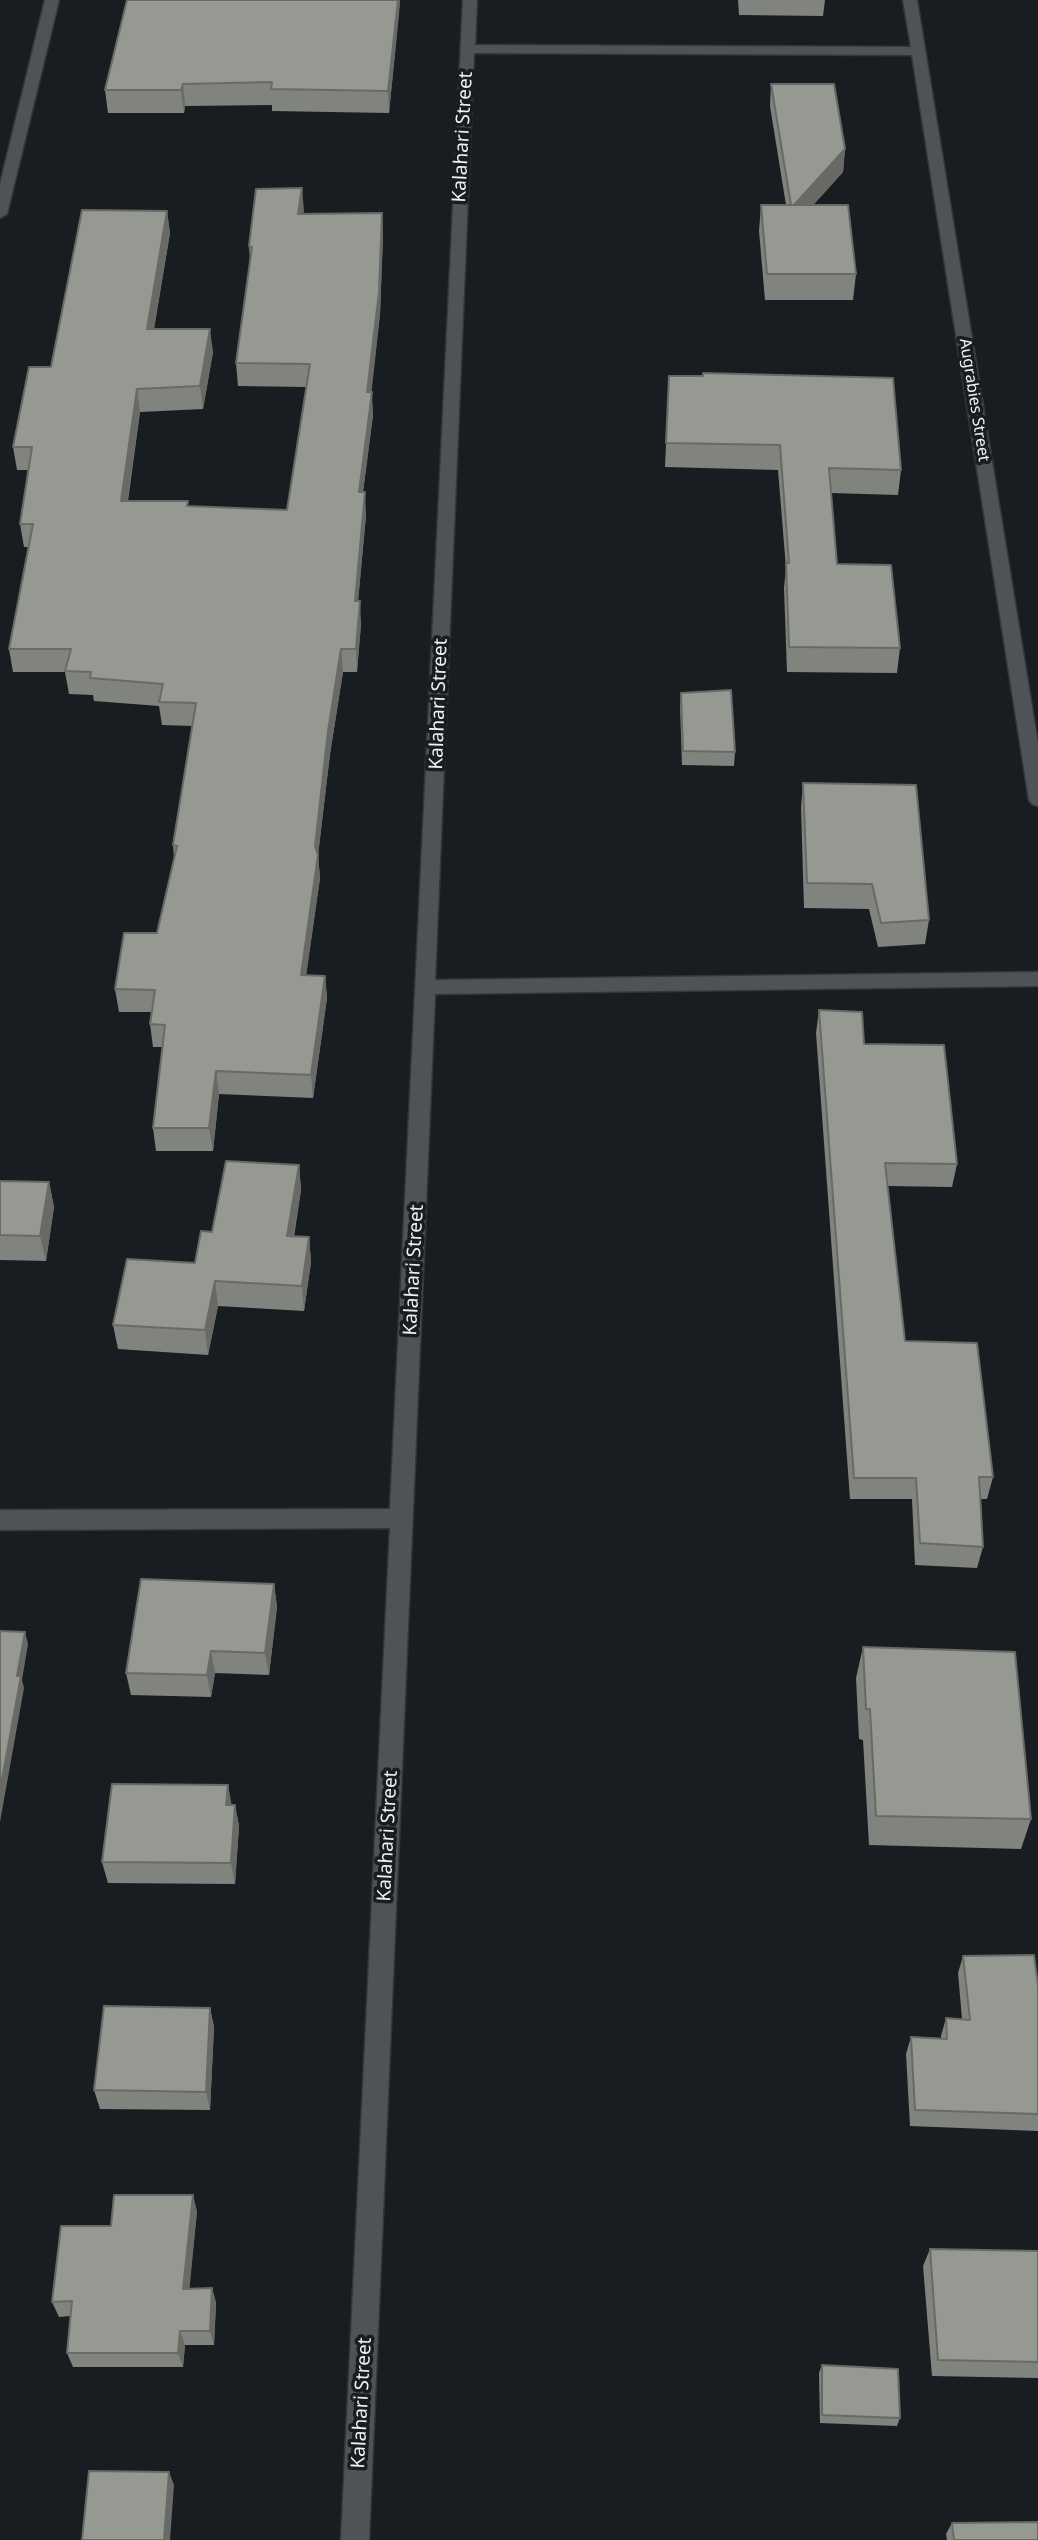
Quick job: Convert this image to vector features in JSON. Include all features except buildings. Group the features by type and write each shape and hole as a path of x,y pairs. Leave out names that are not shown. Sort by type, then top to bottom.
{"street":[{"path":"0,215 52,0"},
{"name":"Kalahari Street","path":"355,2540 470,0"},
{"name":"Augrabies Street","path":"910,0 1038,800"},
{"path":"468,49 918,51"},
{"path":"427,987 1038,979"},
{"path":"0,1520 403,1518"}]}
